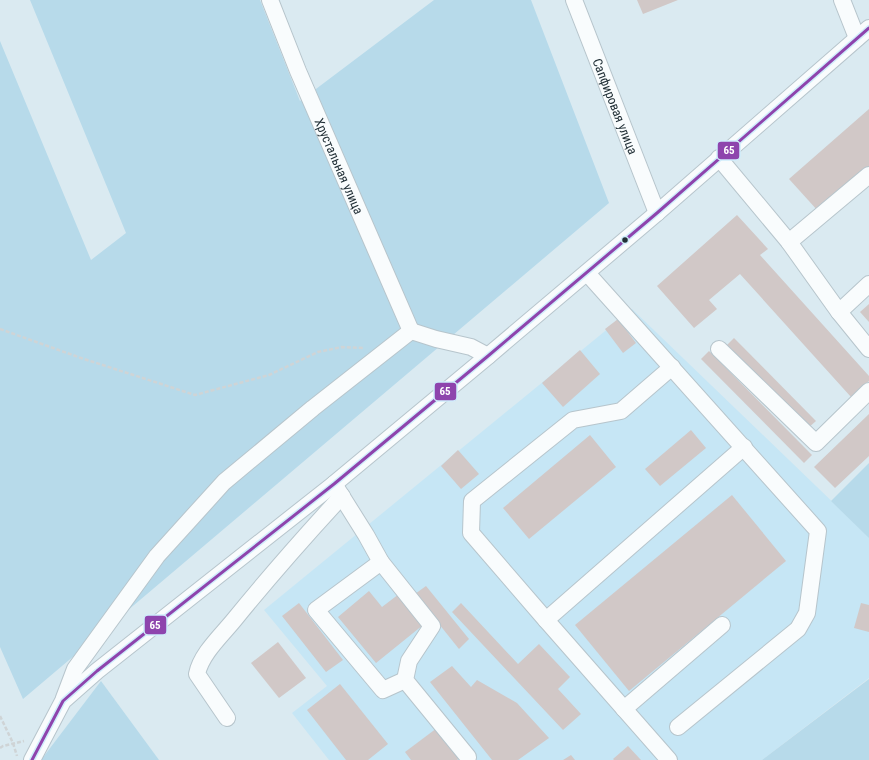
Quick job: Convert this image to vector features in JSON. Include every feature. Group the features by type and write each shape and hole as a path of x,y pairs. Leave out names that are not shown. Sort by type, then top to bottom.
{"street":[{"name":"Хрустальная улица","path":"270,0 298,71 411,331"},
{"name":"Сапфировая улица","path":"574,0 657,213"},
{"path":"842,0 857,38"},
{"path":"227,718 197,674 199,665 338,490 488,356 657,213 869,28"},
{"path":"719,158 789,242 839,312 869,349"},
{"path":"789,242 869,175"},
{"path":"587,273 818,531 807,613 798,629 678,727"},
{"path":"839,312 869,284"},
{"path":"32,760 63,701 75,669 157,556 224,482 313,408 411,331 436,340 471,347 488,356"},
{"path":"719,349 816,443 869,391"},
{"path":"669,760 471,533 472,501 573,420 621,411 672,367"},
{"path":"546,620 744,447"},
{"path":"63,701 97,671 320,495 338,490"},
{"path":"338,490 381,562 432,626 408,661 405,680 468,757"},
{"path":"381,562 316,610 383,690 405,680"},
{"path":"624,709 722,625"}],"path":[{"path":"0,329 81,358 195,395 269,375 318,352 342,347 361,347 386,350"},
{"path":"0,716 13,744 18,760"},
{"path":"0,748 45,735"}],"shaded area":[{"path":"30,0 260,0 300,101 434,0 531,0 609,203 23,699 0,647 0,41 91,260 126,233"},
{"path":"632,309 869,537 869,678 762,760 329,760 292,713 327,686 264,610"},
{"path":"869,463 869,538 831,501"},
{"path":"869,679 869,760 762,760"},
{"path":"101,681 159,760 41,760"}],"building":[{"path":"637,0 678,0 643,14"},
{"path":"869,109 869,167 818,211 789,179"},
{"path":"737,215 768,249 760,255 869,376 869,381 851,397 740,274 709,300 717,309 694,328 657,286"},
{"path":"869,304 869,322 860,312"},
{"path":"618,319 636,343 623,353 605,329"},
{"path":"734,338 816,421 807,429 725,347"},
{"path":"580,350 600,374 563,407 542,383"},
{"path":"709,351 812,455 804,463 701,359"},
{"path":"869,414 869,456 835,488 814,467"},
{"path":"691,430 706,448 660,486 645,469"},
{"path":"590,435 616,467 529,539 503,508"},
{"path":"458,450 479,474 461,489 441,466"},
{"path":"732,495 786,561 629,691 575,625"},
{"path":"426,586 469,639 459,649 415,594"},
{"path":"369,591 382,607 399,594 423,625 376,663 338,617"},
{"path":"299,603 343,660 326,672 282,616"},
{"path":"461,603 518,664 539,644 570,677 558,689 581,714 563,730 452,612"},
{"path":"861,603 869,605 869,632 854,628"},
{"path":"278,642 306,678 279,698 251,663"},
{"path":"452,666 471,687 477,680 517,703 549,738 518,760 492,760 430,682"},
{"path":"340,684 388,744 368,760 346,760 307,710"},
{"path":"437,728 460,758 457,760 411,760 405,752"},
{"path":"628,746 641,760 613,759"},
{"path":"571,755 575,760 563,760"}],"transit line":[{"name":"65","path":"32,760 63,701 97,671 334,484 488,356 657,213 869,28"}]}
